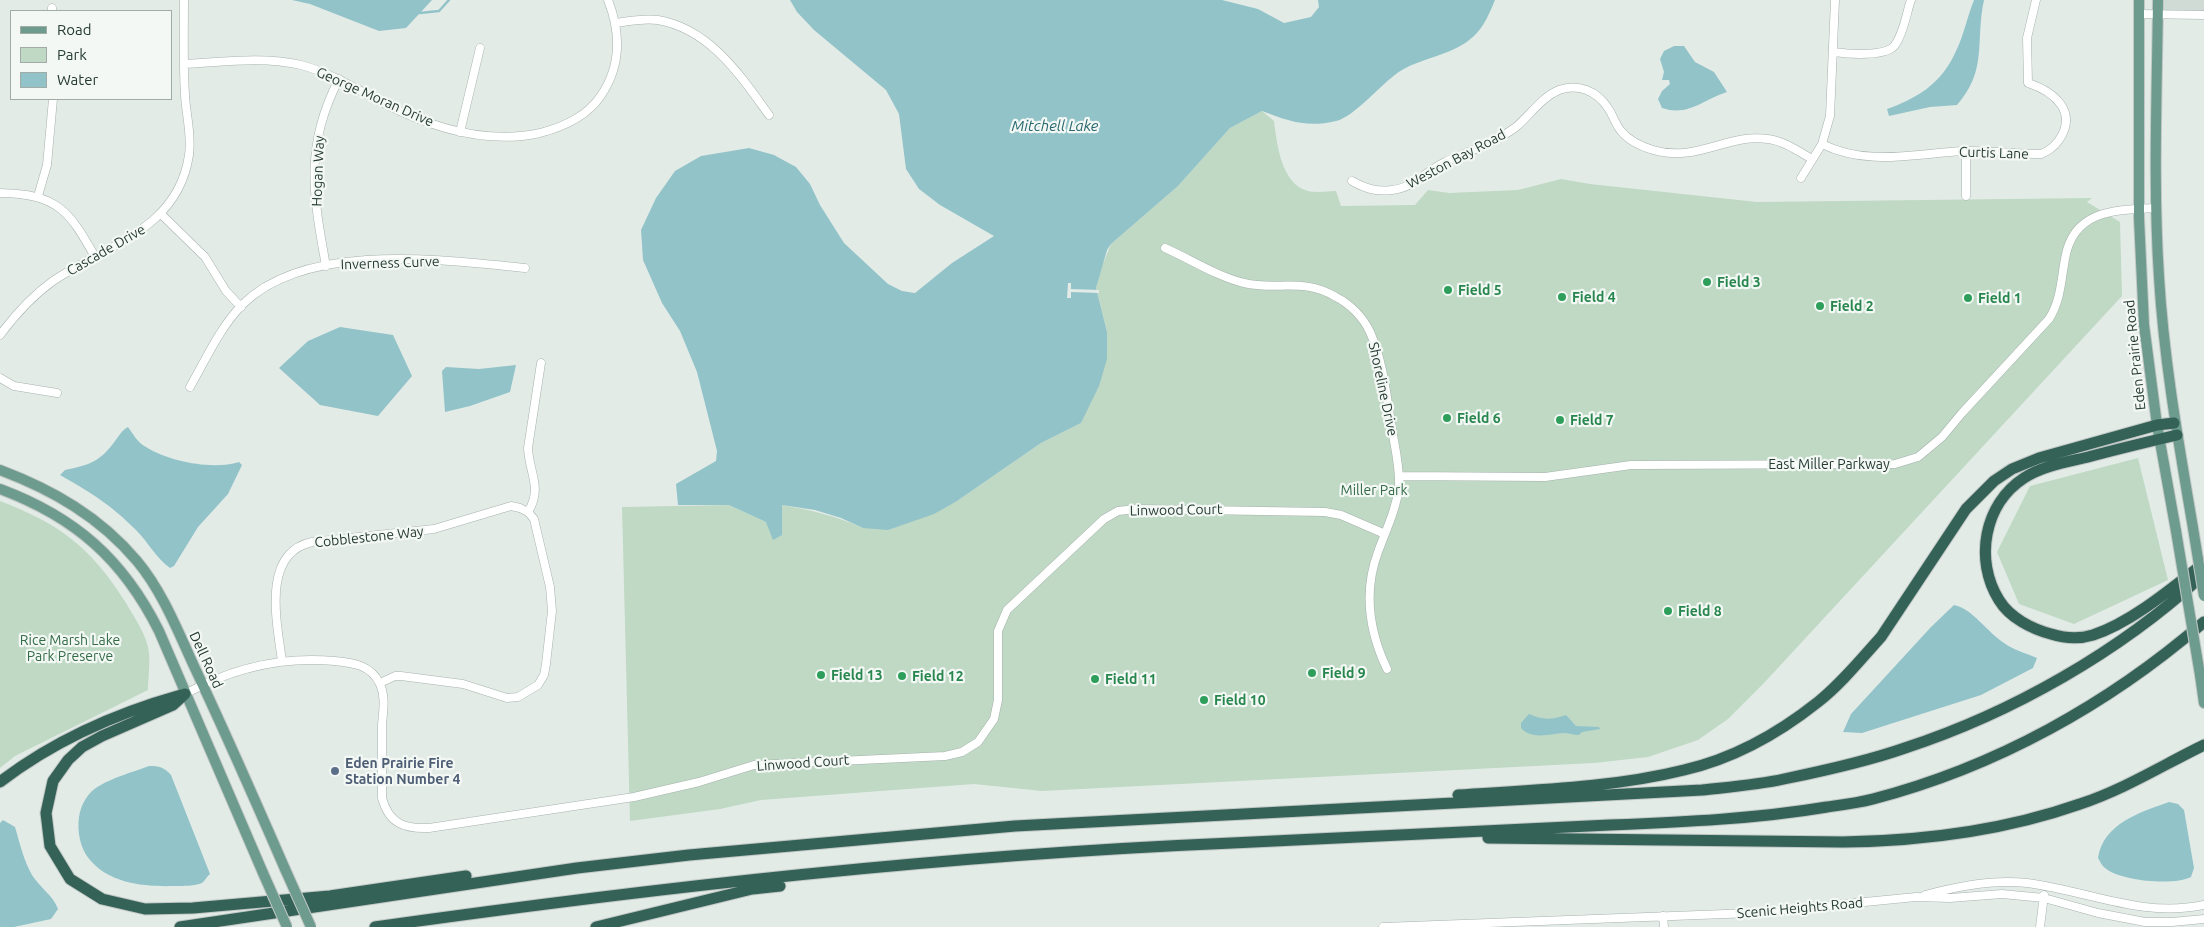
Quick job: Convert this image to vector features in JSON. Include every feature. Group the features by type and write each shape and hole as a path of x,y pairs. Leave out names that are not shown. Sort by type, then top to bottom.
{"highway":[{"path":"1350,808 1405,798 1534,790 1645,779 1686,770 1717,760 1765,738 1819,702 1881,637 1966,509 1994,481 2012,469 2039,458 2157,425 2176,429"},
{"path":"2176,429 2159,439 2051,466 2024,478 2004,497 1994,514 1986,533 1984,556 1989,579 1999,600 2016,619 2038,631 2065,638 2092,635 2123,620 2172,588 2204,563"},
{"path":"180,927 578,868 689,855 1015,826 1702,790 1783,780 1905,748 1995,712 2074,671 2145,623 2185,592 2204,574"},
{"path":"375,927 562,900 959,860 1214,844 1777,816 1872,800 1953,774 2027,742 2120,688 2176,646 2204,622"},
{"path":"185,694 174,705 102,736 82,747 68,760 53,781 46,813 50,846 70,879 102,899 144,909 192,908 330,896 494,872 578,868"},
{"path":"0,782 27,761 80,734 150,703 185,694"},
{"path":"1354,837 1843,842 1890,842 1934,838 2008,824 2080,804 2204,746"},
{"path":"596,927 752,889 832,880 959,860"}],"main road":[{"name":"Eden Prairie Road","path":"2139,0 2139,209 2144,325 2159,439 2204,703"},
{"path":"2158,0 2157,208 2163,332 2176,429 2204,596"},
{"name":"Dell Road","path":"0,470 38,485 75,505 97,521 138,562 165,603 311,927"},
{"path":"0,489 52,512 86,535 108,555 126,576 147,606 287,927"}],"street":[{"name":"Cascade Drive","path":"0,335 20,309 35,295 52,282 145,228 161,214 176,192 184,175 189,156 190,137 185,98 184,0"},
{"name":"George Moran Drive","path":"184,64 279,62 301,65 340,79 414,117 460,132 500,138 524,136 547,131 584,114 596,103 606,89 617,59 616,24 608,0"},
{"path":"1801,178 1822,144 1830,116 1835,0"},
{"path":"1834,52 1881,53 1889,51 1895,46 1911,0"},
{"name":"Curtis Lane","path":"1822,144 1837,152 1897,158 1966,151 2041,154 2054,146 2066,130 2067,119 2058,100 2052,94 2028,83 2027,38 2036,0"},
{"path":"2139,14 2204,15"},
{"path":"616,24 638,20 657,20 689,31 724,56 769,115"},
{"path":"460,132 480,48"},
{"name":"Hogan Way","path":"326,266 314,196 316,150 322,116 340,79"},
{"name":"Weston Bay Road","path":"1352,181 1365,188 1379,191 1394,190 1408,186 1444,163 1503,136 1517,126 1547,98 1568,87 1580,88 1591,92 1601,99 1620,130 1627,138 1640,146 1657,151 1686,154 1746,140 1768,139 1781,142 1812,159"},
{"path":"38,196 47,165 53,100"},
{"path":"1966,151 1966,196"},
{"path":"0,193 38,196 53,203 73,220 95,257"},
{"name":"East Miller Parkway","path":"1399,476 1545,476 1616,465 1640,464 1895,464 1918,457 1942,437 1962,412 2050,319 2058,302 2067,246 2076,231 2092,218 2102,213 2157,208"},
{"path":"161,214 205,257 226,291 240,307"},
{"name":"Shoreline Drive","path":"1165,248 1242,283 1264,285 1291,284 1314,287 1336,296 1355,312 1369,330 1386,396 1399,476 1396,507 1372,573 1369,604 1376,642 1387,669"},
{"name":"Inverness Curve","path":"190,387 219,335 240,307 260,290 294,273 326,266 366,261 407,259 525,268"},
{"path":"185,694 203,684 238,670 282,661 315,659 357,664 370,670 380,683 395,676 401,676 463,684 507,698 518,697 538,685 544,675 546,664 552,599 538,528 528,512 536,496 528,448 541,363"},
{"path":"0,378 14,386 58,393"},
{"name":"Cobblestone Way","path":"282,661 276,613 277,585 285,557 293,550 312,542 434,529 511,506 528,512"},
{"name":"Linwood Court","path":"380,683 384,700 382,798 385,810 400,825 412,829 634,797 699,782 754,765 945,756 962,752 978,742 994,719 998,700 998,631 1007,610 1112,514 1118,511 1136,509 1325,512 1342,515 1386,534"},
{"name":"Scenic Heights Road","path":"1916,897 1950,888 2005,882 2045,886 2155,909 2177,910 2204,905"},
{"path":"2040,927 2045,886"},
{"name":"Scenic Heights Road","path":"1383,927 1771,912 1916,897 1950,898 2002,894 2044,898 2098,913 2145,922 2204,919"},
{"path":"1663,916 1664,927"}],"shaded area":[{"path":"2158,0 2204,0 2204,14 2158,15"}],"green space":[{"name":"Miller Park","path":"1262,111 1274,121 1282,162 1292,180 1299,187 1308,191 1336,191 1341,206 1415,205 1428,190 1449,193 1518,190 1561,179 1590,184 1757,202 2092,198 2087,202 2120,222 2122,296 1764,683 1728,719 1698,740 1648,757 1594,763 1042,791 974,784 761,800 720,809 630,821 622,507 729,505 766,522 782,535 782,505 823,514 863,528 957,501 1041,443 1081,423 1107,332 1096,288 1100,271 1111,244 1178,186 1230,128"},
{"path":"2138,458 2168,580 2074,624 2019,604 1997,552 2030,486"},
{"name":"Rice Marsh Lake Park Preserve","path":"0,501 40,519 57,529 87,552 113,583 126,603 146,641 149,663 148,690 15,756 0,768"}],"water":[{"path":"292,0 432,0 406,28 379,31 310,4"},
{"name":"Mitchell Lake","path":"790,0 1222,0 1258,9 1284,23 1311,17 1319,7 1318,0 1495,0 1481,28 1474,36 1457,48 1420,62 1394,75 1344,118 1326,123 1307,124 1262,111 1230,128 1178,186 1111,244 1107,250 1096,288 1107,332 1107,359 1099,386 1081,423 1041,443 957,501 934,514 888,530 863,528 841,518 815,510 782,505 782,535 773,540 766,522 729,505 678,505 676,484 716,461 717,451 697,372 680,331 662,303 643,260 641,230 656,198 675,171 701,156 749,148 774,155 796,167 810,184 820,205 844,243 888,284 902,291 915,293 952,263 994,236 940,205 919,189 906,169 899,114 886,90 814,30 797,12"},
{"path":"1974,0 1984,0 1977,67 1967,92 1957,105 1930,107 1889,116 1887,109 1919,94 1944,72 1959,45"},
{"path":"1674,46 1684,46 1695,62 1714,72 1727,92 1688,109 1672,110 1662,108 1658,99 1662,91 1670,84 1669,80 1662,80 1664,72 1660,59 1664,51"},
{"path":"340,327 393,335 412,376 378,416 320,405 279,368 308,341"},
{"path":"516,365 510,392 470,406 445,412 442,371 446,367 479,369"},
{"path":"128,427 143,445 167,457 204,465 239,462 242,465 228,494 198,527 174,566 170,568 160,560 136,530 118,513 91,493 60,475 65,470 93,462 99,458"},
{"path":"1954,605 1961,607 1974,616 1998,638 2015,650 2037,658 2033,668 1981,695 1862,733 1843,732 1851,714 1931,627"},
{"path":"1529,714 1547,719 1566,715 1576,726 1599,727 1600,729 1582,732 1579,735 1563,733 1547,735 1530,734 1521,728 1521,723"},
{"path":"149,766 156,766 166,770 171,775 210,874 202,883 189,886 152,886 129,882 118,879 98,868 84,851 80,840 78,822 81,808 88,795 117,777"},
{"path":"2169,802 2178,804 2184,810 2194,868 2191,877 2172,881 2147,881 2122,876 2104,867 2098,858 2101,846 2115,828 2135,815"},
{"path":"3,820 15,827 24,858 32,875 56,904 58,909 51,919 14,927 0,927 0,823"}],"pier":[{"path":"1068,283 1071,283 1071,289 1099,290 1099,293 1071,292 1071,298 1067,298"}],"waterway":[{"path":"420,13 439,11 449,0"}],"place":[{"name":"Field 3","path":"1707,282"},
{"name":"Field 5","path":"1448,290"},
{"name":"Field 4","path":"1562,297"},
{"name":"Field 1","path":"1968,298"},
{"name":"Field 2","path":"1820,306"},
{"name":"Field 6","path":"1447,418"},
{"name":"Field 7","path":"1560,420"},
{"name":"Field 8","path":"1668,611"},
{"name":"Field 9","path":"1312,673"},
{"name":"Field 13","path":"821,675"},
{"name":"Field 12","path":"902,676"},
{"name":"Field 11","path":"1095,679"},
{"name":"Field 10","path":"1204,700"},
{"name":"Eden Prairie Fire Station Number 4","path":"335,771"}]}
